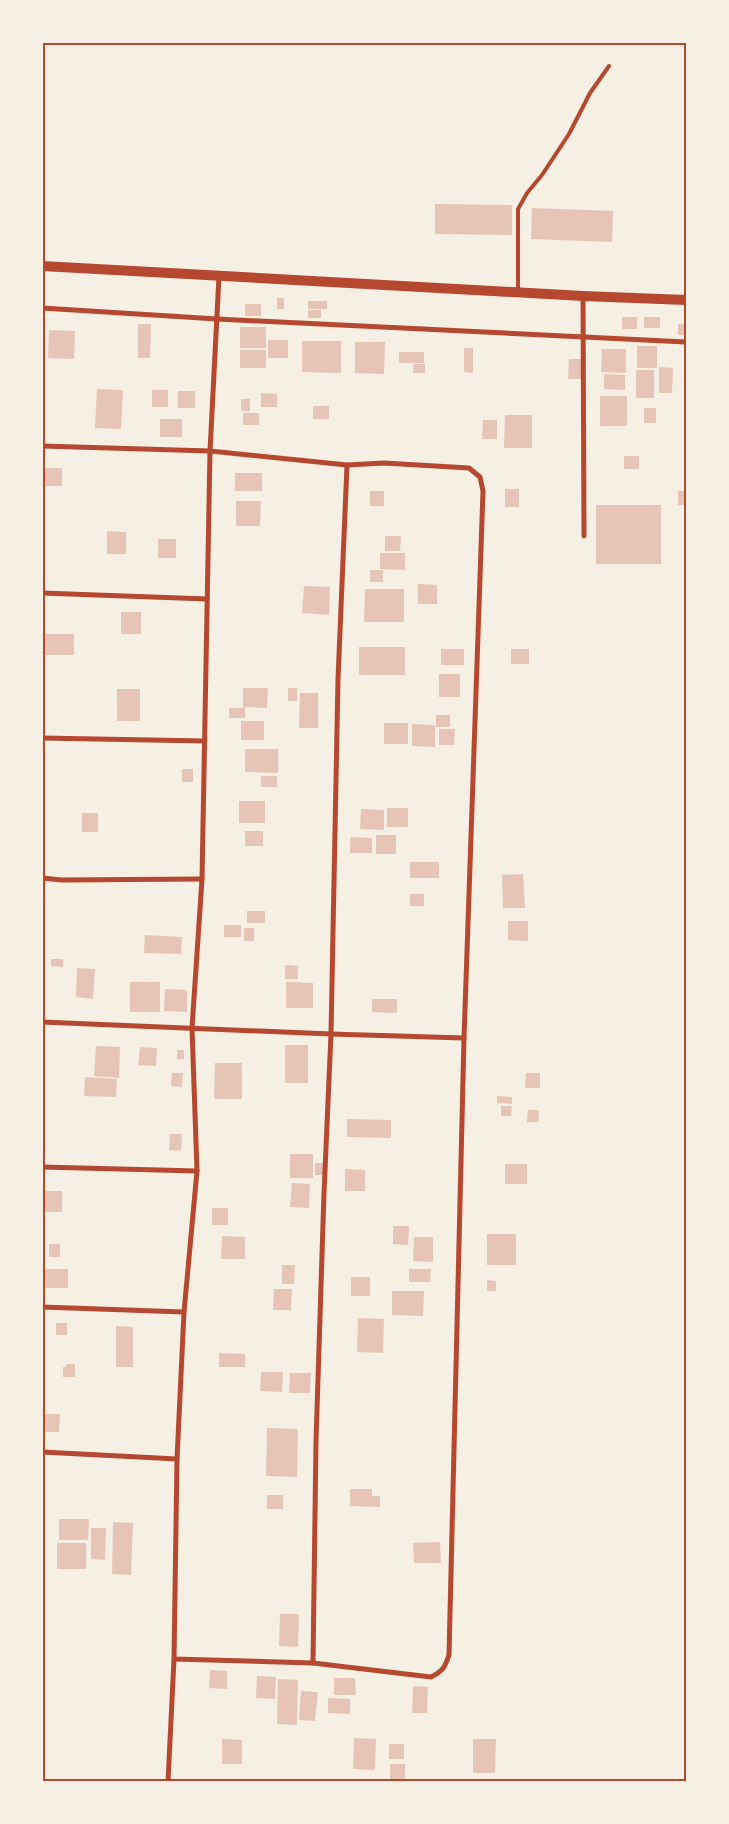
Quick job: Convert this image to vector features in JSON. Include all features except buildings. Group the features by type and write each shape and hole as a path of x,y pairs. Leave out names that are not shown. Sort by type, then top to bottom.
{"main road":[{"path":"42,266 686,300"}],"street":[{"path":"168,1782 174,1659 177,1459 184,1312 197,1171 192,1028 202,879 210,451 219,276"},
{"path":"583,296 584,536"},
{"path":"42,308 217,319 686,342"},
{"path":"42,446 210,451 346,465 384,464 469,468 480,477 483,491 464,1038 449,1655 446,1667 431,1677 313,1663 174,1659"},
{"path":"313,1663 317,1421 331,1034 338,679 346,465"},
{"path":"42,593 207,599"},
{"path":"42,738 205,741"},
{"path":"42,878 62,880 202,879"},
{"path":"42,1022 464,1038"},
{"path":"42,1167 197,1171"},
{"path":"42,1308 184,1312"},
{"path":"42,1452 177,1459"}],"lane":[{"path":"518,292 518,209 542,176 569,134 590,93 610,66"}]}
